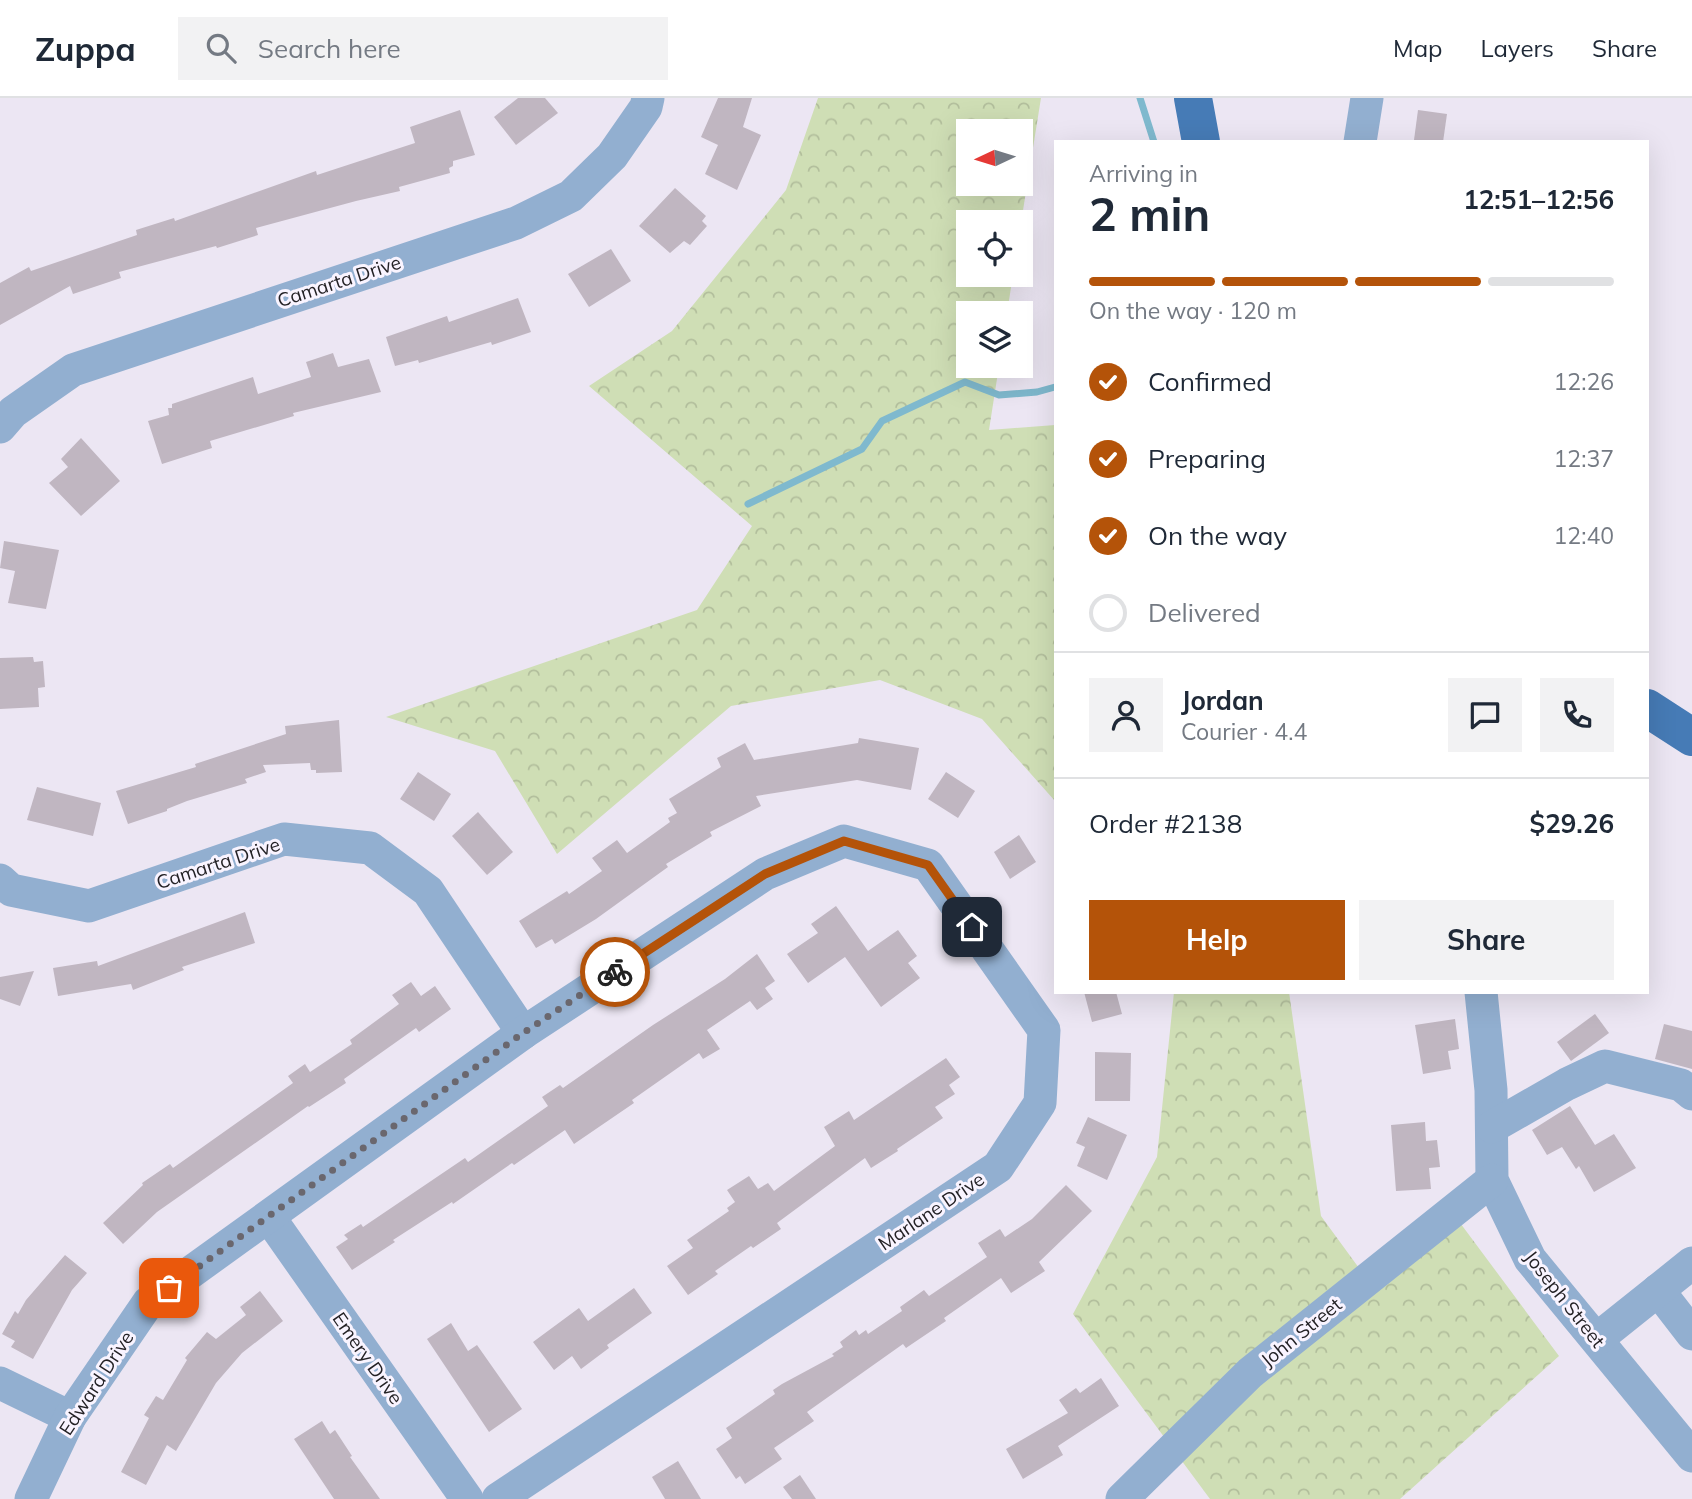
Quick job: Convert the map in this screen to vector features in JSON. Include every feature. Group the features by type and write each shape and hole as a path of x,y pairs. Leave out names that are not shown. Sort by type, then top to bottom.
{"main road":[{"path":"1193,98 1201,140"},
{"path":"1649,709 1692,737"}],"street":[{"name":"Camarta Drive","path":"0,427 13,412 73,370 516,223 571,196 612,156 646,107 648,98"},
{"path":"1360,140 1367,98"},
{"name":"Camarta Drive","path":"0,880 11,890 89,906 284,839 370,848 428,891 523,1033"},
{"name":"Marlane Drive","path":"498,1499 998,1167 1040,1102 1044,1030 928,865 844,841 765,874"},
{"name":"Edward Drive","path":"31,1499 70,1417 148,1303 523,1033 765,874"},
{"name":"Joseph Street","path":"1481,994 1492,1090 1492,1180 1530,1259 1692,1456"},
{"path":"1492,1127 1567,1084 1605,1066 1681,1085 1692,1094"},
{"name":"John Street","path":"1122,1499 1250,1373 1492,1180"},
{"name":"Emery Drive","path":"269,1217 467,1499"},
{"path":"1597,1339 1692,1263"},
{"path":"1658,1290 1692,1334"},
{"path":"0,1383 70,1417"}],"green space":[{"path":"818,98 1041,98 1033,148 1033,119 956,119 956,196 1025,196 1023,210 956,210 956,287 1011,287 1009,301 956,301 956,378 997,378 989,430 1054,425 1054,800 982,719 880,680 731,706 557,854 495,751 386,717 697,610 752,526 589,386 672,331 786,190"},
{"path":"1174,994 1289,994 1321,1216 1367,1279 1452,1212 1559,1356 1400,1499 1210,1499 1073,1314 1157,1157"}],"building":[{"path":"518,98 545,98 558,113 516,145 494,117"},
{"path":"718,98 752,98 743,127 761,135 737,190 705,174 718,145 701,137"},
{"path":"460,110 475,155 453,161 453,166 449,168 450,173 399,187 400,191 256,228 258,235 119,272 121,278 73,294 70,286 0,325 0,283 29,267 31,271 137,235 136,230 174,218 175,221 316,171 317,175 415,143 410,127"},
{"path":"1418,110 1447,114 1443,140 1414,140"},
{"path":"675,188 706,216 702,221 707,226 690,245 684,241 670,253 639,226"},
{"path":"611,249 631,281 589,307 568,274"},
{"path":"518,298 531,332 492,345 491,342 419,363 418,360 395,366 386,337 447,316 449,322"},
{"path":"333,353 338,367 369,359 381,392 293,413 294,416 210,441 212,448 162,464 148,421 169,415 168,408 172,408 172,404 253,377 258,394 311,377 306,362"},
{"path":"81,438 120,481 81,516 49,483 68,467 61,459"},
{"path":"4,541 59,550 46,609 8,603 15,571 0,568"},
{"path":"33,657 34,662 43,661 45,687 38,688 39,707 0,709 0,658"},
{"path":"339,720 342,772 316,773 316,770 311,770 310,763 263,765 266,772 245,779 247,783 187,801 128,824 116,791 196,767 195,764 286,734 285,726"},
{"path":"859,738 919,748 911,790 857,780 756,796 761,806 710,832 712,836 666,864 668,867 596,919 555,944 552,939 536,948 519,921 567,891 569,894 602,871 592,858 617,840 627,853 670,822 668,818 677,813 669,799 721,767 717,758 745,743 754,760 858,743"},
{"path":"418,772 451,794 434,821 400,799"},
{"path":"946,772 975,791 958,818 928,799"},
{"path":"37,787 101,803 93,836 27,820"},
{"path":"478,812 513,852 487,875 452,836"},
{"path":"1019,835 1036,862 1010,879 994,852"},
{"path":"836,906 868,951 898,930 917,956 908,963 920,978 881,1007 845,957 808,983 787,954 818,933 811,924"},
{"path":"245,912 255,943 182,967 184,970 133,990 131,984 58,996 53,968 97,961 98,966"},
{"path":"757,954 775,981 765,988 773,999 757,1010 750,1001 707,1030 720,1049 703,1059 699,1053 632,1100 634,1103 574,1144 565,1130 393,1240 395,1242 352,1270 336,1247 348,1239 344,1235 361,1224 363,1227 465,1158 468,1162 548,1106 542,1097 560,1085 563,1088 725,979"},
{"path":"34,971 20,1006 0,999 0,977"},
{"path":"411,982 421,996 435,986 451,1009 419,1032 416,1028 344,1079 346,1083 308,1106 157,1212 123,1244 103,1223 143,1185 142,1183 170,1164 173,1168 293,1083 288,1076 305,1064 310,1072 352,1044 350,1040 399,1004 392,995"},
{"path":"1085,994 1117,994 1122,1014 1092,1022"},
{"path":"1595,1014 1609,1033 1571,1061 1557,1042"},
{"path":"1455,1019 1459,1049 1448,1051 1451,1069 1423,1074 1415,1025"},
{"path":"1664,1024 1692,1031 1692,1069 1655,1059"},
{"path":"1095,1052 1131,1053 1130,1101 1095,1101"},
{"path":"946,1058 960,1077 949,1085 955,1094 935,1107 943,1118 871,1168 865,1158 777,1223 781,1229 715,1271 718,1274 688,1295 667,1266 693,1248 687,1240 729,1211 727,1208 735,1202 727,1190 749,1176 758,1189 768,1183 774,1191 835,1146 824,1127 849,1111 854,1120"},
{"path":"1570,1106 1595,1145 1614,1134 1636,1168 1594,1192 1579,1166 1576,1169 1562,1147 1547,1155 1532,1130"},
{"path":"1088,1117 1127,1135 1107,1180 1077,1166 1085,1147 1076,1143"},
{"path":"1425,1122 1426,1141 1437,1140 1440,1167 1429,1168 1431,1189 1396,1191 1391,1125"},
{"path":"1066,1185 1092,1211 1039,1262 1045,1271 1011,1293 1001,1278 944,1318 946,1321 906,1348 903,1344 807,1412 814,1421 774,1448 782,1459 745,1484 740,1476 736,1479 716,1449 732,1438 726,1428 775,1394 773,1390 782,1384 834,1356 832,1354 843,1347 840,1342 856,1330 859,1335 866,1330 868,1334 902,1311 900,1307 924,1290 929,1296 987,1257 978,1243 1000,1229 1005,1237 1032,1219"},
{"path":"65,1255 87,1273 72,1290 33,1359 11,1347 15,1341 2,1334 15,1311 18,1314 26,1300"},
{"path":"634,1288 652,1313 607,1345 609,1348 581,1369 572,1356 554,1370 533,1342 579,1308 588,1321"},
{"path":"260,1291 283,1321 242,1353 216,1383 176,1451 167,1445 146,1485 121,1472 149,1418 144,1415 156,1396 163,1400 187,1360 185,1358 207,1332 216,1339 246,1315 240,1307"},
{"path":"451,1323 468,1351 477,1345 522,1409 489,1432 427,1339"},
{"path":"1101,1378 1119,1406 1058,1446 1063,1455 1023,1479 1006,1449 1068,1413 1059,1400 1076,1388 1080,1393"},
{"path":"322,1421 330,1434 335,1430 352,1456 350,1457 380,1499 334,1499 294,1439"},
{"path":"678,1461 701,1499 665,1499 652,1477"},
{"path":"800,1475 816,1499 792,1499 783,1487"}],"waterway":[{"path":"1140,98 1153,140"},
{"path":"748,504 862,449 882,421 965,382 999,395 1037,392 1054,387"}],"way so far":[{"path":"169,1288 523,1033 615,972"}],"route":[{"path":"615,972 765,874 844,841 928,865 972,927"}]}
